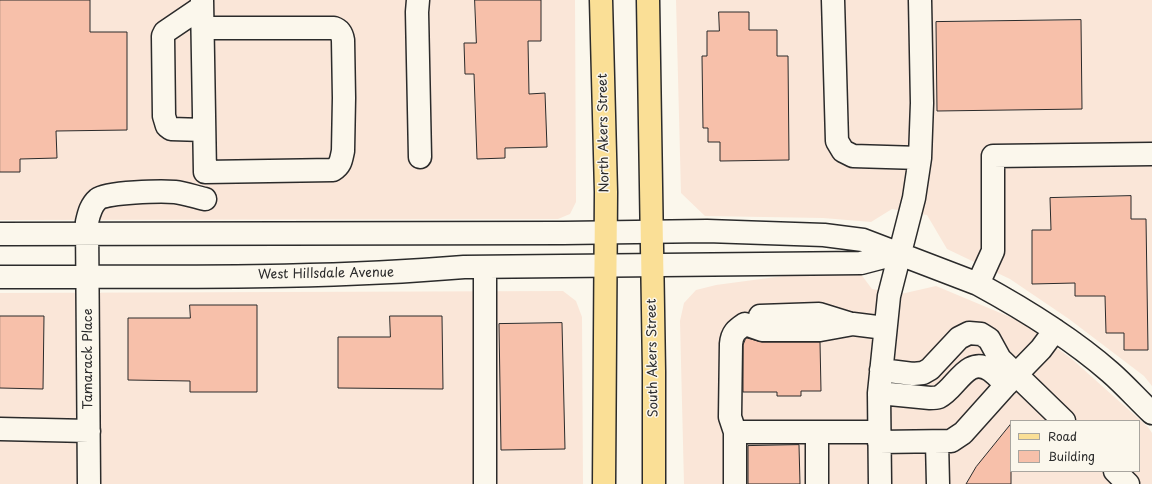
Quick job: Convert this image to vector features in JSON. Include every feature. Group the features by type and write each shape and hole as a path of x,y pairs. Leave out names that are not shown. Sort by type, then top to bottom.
{"main road":[{"name":"North Akers Street","path":"601,0 606,192 606,266"},
{"path":"648,0 651,232"},
{"name":"South Akers Street","path":"651,232 654,484"},
{"path":"604,484 606,266"}],"street":[{"path":"418,0 420,157"},
{"path":"833,0 837,141 843,151 853,156 920,158"},
{"path":"880,484 878,393 885,328 889,296 914,198 920,158 922,103 920,0"},
{"path":"202,12 205,233"},
{"path":"175,192 186,187 205,172 333,170 338,167 341,160 344,98 342,34 339,30 334,28 202,12 165,32 163,36 164,116 168,126 171,129 204,130"},
{"path":"978,284 993,250 993,156 1152,154"},
{"path":"175,192 205,199"},
{"name":"Tamarack Place","path":"89,484 87,233 89,214 92,206 98,199 108,195 122,193 175,192"},
{"path":"0,234 707,231 824,235 862,240 978,284 1016,304 1055,330 1110,372 1152,413"},
{"name":"West Hillsdale Avenue","path":"0,277 295,276 406,272 464,267 861,263 899,253"},
{"path":"484,267 485,484"},
{"path":"735,484 735,432 730,417 731,344 732,336 736,330 745,324 762,330 820,330 853,324 885,328"},
{"path":"735,432 817,432 937,442 951,441 963,434 1041,349 1055,330"},
{"path":"881,370 913,374 923,373 930,369 959,338 969,333 981,334 989,339 1012,380"},
{"path":"878,393 938,398 973,366 982,366 1012,380 1063,420"},
{"path":"0,429 89,431"},
{"path":"817,432 818,484"},
{"path":"937,442 938,484"},
{"path":"1116,472 1128,484"}],"shaded area":[{"path":"0,0 575,0 576,202 570,214 558,219 0,220"},
{"path":"676,0 1152,0 1152,386 1144,376 1069,319 1010,279 947,249 927,215 892,209 871,222 823,218 705,216 681,193"},
{"path":"860,273 872,289 901,294 936,286 1022,322 1073,360 1148,427 1152,433 1152,484 684,484 680,321 684,303 696,290 716,285 791,275"},
{"path":"563,291 576,301 582,317 583,484 0,484 0,293"}],"building":[{"path":"0,0 90,0 90,32 127,32 127,130 56,131 57,158 20,159 20,172 0,172"},
{"path":"475,0 541,0 541,41 528,41 529,94 545,93 547,147 505,148 505,158 477,159 474,74 465,74 464,43 476,43"},
{"path":"719,12 749,12 749,30 777,30 777,56 788,56 789,160 720,161 720,142 708,142 708,128 703,128 702,56 707,56 707,31 719,31"},
{"path":"1081,20 1082,109 937,111 936,22"},
{"path":"1131,196 1131,219 1146,219 1148,350 1124,350 1124,333 1106,333 1105,296 1075,296 1075,283 1032,284 1032,230 1051,230 1050,198"},
{"path":"190,305 257,305 257,392 190,392 190,381 128,380 128,318 190,318"},
{"path":"0,316 44,316 43,389 0,388"},
{"path":"390,316 442,316 443,389 338,388 338,337 390,337"},
{"path":"562,323 565,449 501,450 499,324"},
{"path":"747,338 762,342 820,342 821,391 801,391 801,396 777,396 777,392 743,392 743,345"},
{"path":"1010,425 1011,484 966,484 976,467"},
{"path":"799,445 800,484 748,484 748,446"}]}
